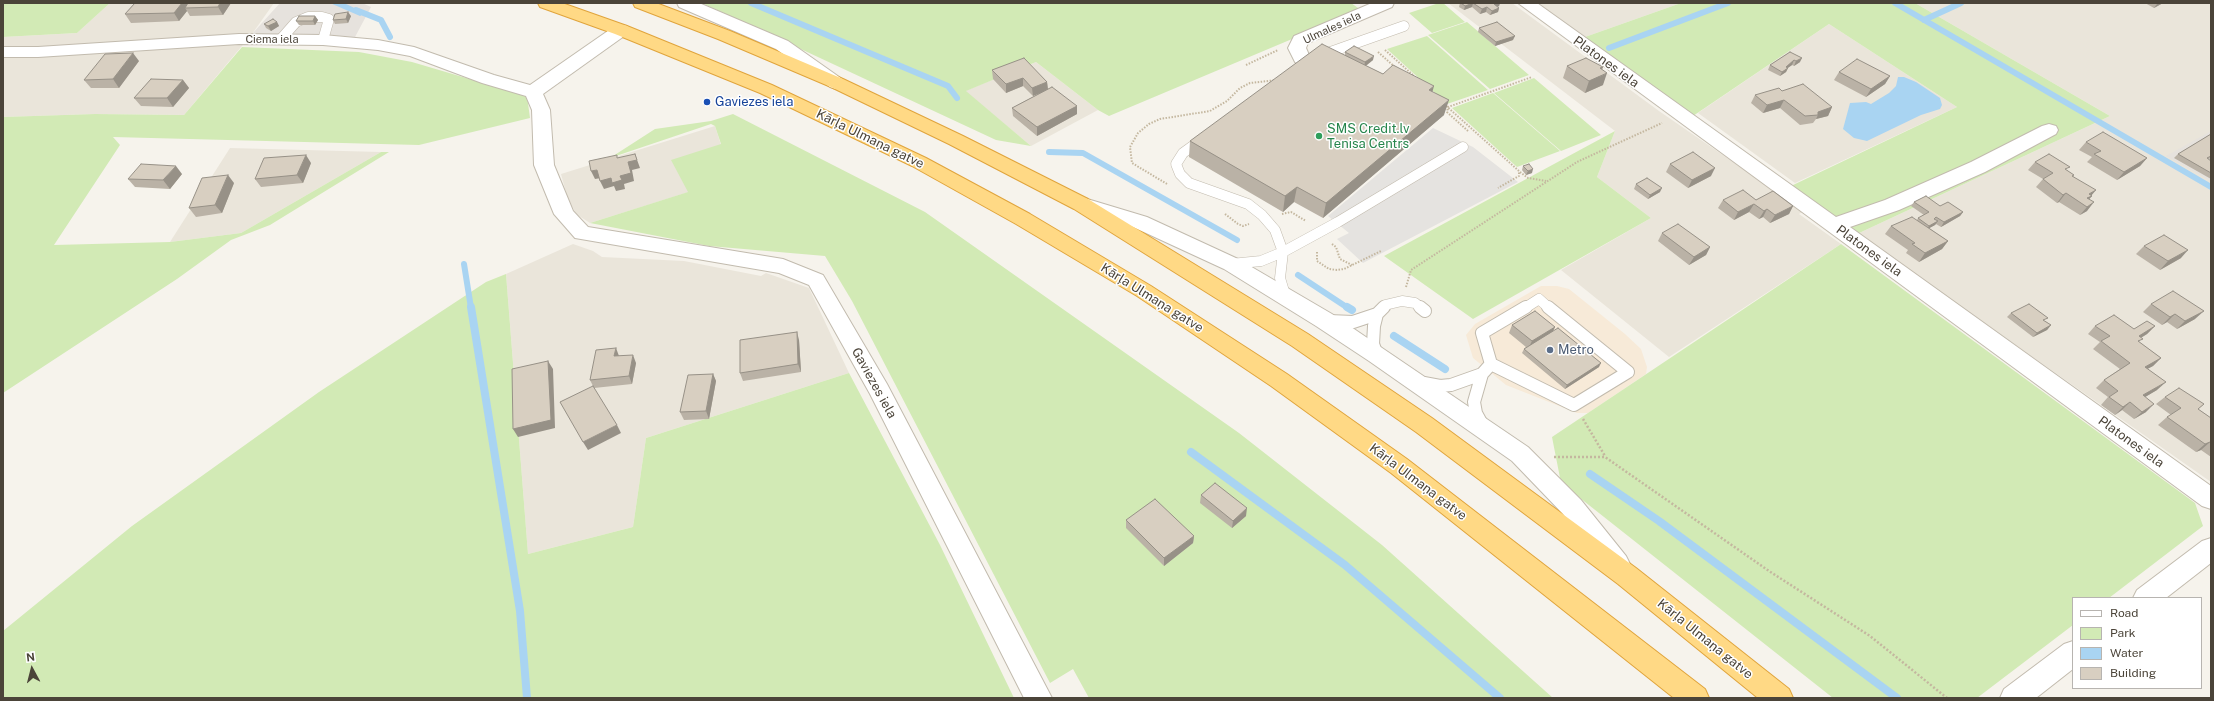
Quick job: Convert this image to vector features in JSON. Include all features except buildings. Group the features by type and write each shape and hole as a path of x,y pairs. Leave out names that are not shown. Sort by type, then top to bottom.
{"highway":[{"name":"Kārļa Ulmaņa gatve","path":"546,3 621,30 766,89 919,162 1023,219 1144,291 1279,380 1399,466 1608,628 1695,698"},
{"name":"Kārļa Ulmaņa gatve","path":"641,3 724,34 837,83 956,140 1080,204 1300,340 1424,425 1627,576 1779,698"}],"street":[{"path":"684,3 782,46 837,83"},
{"name":"Ulmales iela","path":"1304,66 1297,48 1300,40 1386,3"},
{"name":"Platones iela","path":"1526,3 2211,499"},
{"path":"533,92 621,30"},
{"name":"Ciema iela","path":"3,52 38,52 239,39 323,40 378,45 414,52 488,79 533,92"},
{"name":"Gaviezes iela","path":"533,92 542,110 544,165 564,214 582,232 615,240 782,266 816,280 879,390 1038,698"},
{"path":"1834,225 1892,205 1978,166 2050,130"},
{"path":"1080,204 1140,222 1231,264 1324,320 1377,355 1520,454 1572,507 1627,576"},
{"path":"2147,597 2211,549"},
{"path":"2014,698 2072,654"}],"lane":[{"path":"281,39 296,22 308,18 322,17 329,19 329,24 323,40"},
{"path":"1304,66 1321,56 1404,26"},
{"path":"1208,135 1183,153 1176,164 1180,174 1190,183 1248,204 1275,230 1284,252 1280,278 1286,298"},
{"path":"1231,264 1261,261 1284,252 1463,147"},
{"path":"1539,299 1628,372 1574,405 1491,364 1482,334 1539,299"},
{"path":"1324,320 1353,322 1377,314 1385,305 1402,301 1415,303 1425,311"},
{"path":"1377,314 1373,344 1377,355"},
{"path":"1486,430 1476,413 1474,402 1482,374 1491,364"},
{"path":"1413,380 1440,386 1482,374"}],"path":[{"path":"1371,37 1418,80"},
{"path":"1246,65 1300,40"},
{"path":"1376,51 1396,68"},
{"path":"1448,107 1532,76"},
{"path":"1442,102 1519,172 1528,178 1547,181"},
{"path":"1441,107 1473,136"},
{"path":"1447,112 1448,107"},
{"path":"1402,301 1411,270 1577,162 1643,133 1678,114"},
{"path":"1498,188 1519,176 1519,172"},
{"path":"1268,222 1280,214 1291,212 1322,231"},
{"path":"1327,244 1336,246 1340,260 1352,265"},
{"path":"1318,249 1317,261 1329,269 1344,269 1381,251"},
{"path":"1574,405 1605,457 1769,570 1870,636 1947,698"},
{"path":"1520,454 1552,457 1605,457"}],"shaded area":[{"path":"110,3 274,3 252,34 184,115 95,114 3,117 3,37 77,33"},
{"path":"280,3 362,3 371,7 355,37 252,34"},
{"path":"1448,3 1512,3 1659,111 1804,211 1799,214 1841,244 1669,357 1561,270 1651,218 1597,177 1615,131"},
{"path":"1538,3 1681,3 1585,37"},
{"path":"1915,3 2211,3 2211,482 1857,234 2110,116"},
{"path":"1829,24 1957,107 1795,183 1698,113"},
{"path":"1036,62 1098,110 1031,146 965,91"},
{"path":"715,126 721,145 689,192 590,223 576,214 567,196 561,174"},
{"path":"1433,128 1473,147 1518,182 1363,263 1337,239 1349,233 1328,216"},
{"path":"2211,131 2211,181 2166,156"},
{"path":"230,148 381,152 241,233 170,242"},
{"path":"573,244 593,251 602,257 684,261 761,276 766,273 809,288 849,373 646,438 633,527 528,554 506,274"},
{"path":"1541,286 1557,286 1569,289 1625,334 1641,349 1647,367 1646,374 1588,413 1577,413 1506,385 1473,358 1466,335 1475,324"}],"green space":[{"path":"3,3 110,3 77,33 3,37"},
{"path":"702,3 1351,3 1361,10 1109,116 1098,110 1036,62 966,91 1031,146 996,140"},
{"path":"1443,3 1465,22 1432,33 1409,13"},
{"path":"1681,3 1915,3 2110,116 1857,234 1791,186 1957,107 1829,24 1693,116 1585,37"},
{"path":"1467,22 1529,75 1490,89 1428,35"},
{"path":"1427,36 1488,90 1447,104 1387,49"},
{"path":"242,47 359,52 412,62 527,96 530,118 419,145 113,137 120,145 54,245 170,242 241,233 381,152 389,152 270,225 231,240 177,279 3,393 3,117 95,114 184,115"},
{"path":"1534,78 1601,135 1561,151 1494,93"},
{"path":"1493,93 1560,151 1517,167 1452,108"},
{"path":"733,114 925,212 1239,433 1382,545 1553,698 1089,698 1073,669 1050,683 852,301 825,256 709,246 590,223 688,192 671,160 721,144 715,126 711,124 610,158 655,129 711,121"},
{"path":"1615,131 1597,177 1651,218 1473,319 1384,256"},
{"path":"1841,244 2195,503 2203,526 2110,597 2072,597 2072,626 1977,698 1833,698 1561,483 1552,437"},
{"path":"506,274 528,554 633,527 646,438 849,373 940,545 1014,698 3,698 3,631 132,526 319,392 486,282"}],"water":[{"path":"330,3 344,3 365,13 360,16"},
{"path":"1898,77 1904,77 1916,82 1940,98 1942,105 1940,109 1921,115 1867,141 1854,138 1843,129 1850,103 1866,102 1871,104 1889,93 1896,86"}],"waterway":[{"path":"751,3 948,86 957,98"},
{"path":"1609,48 1728,3"},
{"path":"1895,3 1924,20"},
{"path":"1924,20 1961,3"},
{"path":"356,10 381,20 390,37"},
{"path":"1924,20 2211,187"},
{"path":"1049,152 1083,153 1237,240"},
{"path":"464,264 471,308"},
{"path":"1298,275 1348,308"},
{"path":"471,307 520,611 527,698"},
{"path":"1347,307 1352,310"},
{"path":"1394,336 1445,369"},
{"path":"1191,452 1345,565 1500,698"},
{"path":"1590,474 1659,521 1897,698"}],"place":[{"name":"Gaviezes iela","path":"707,102"},
{"name":"SMS Credit.lv Tenisa Centrs","path":"1319,136"},
{"name":"Metro","path":"1550,350"}]}
